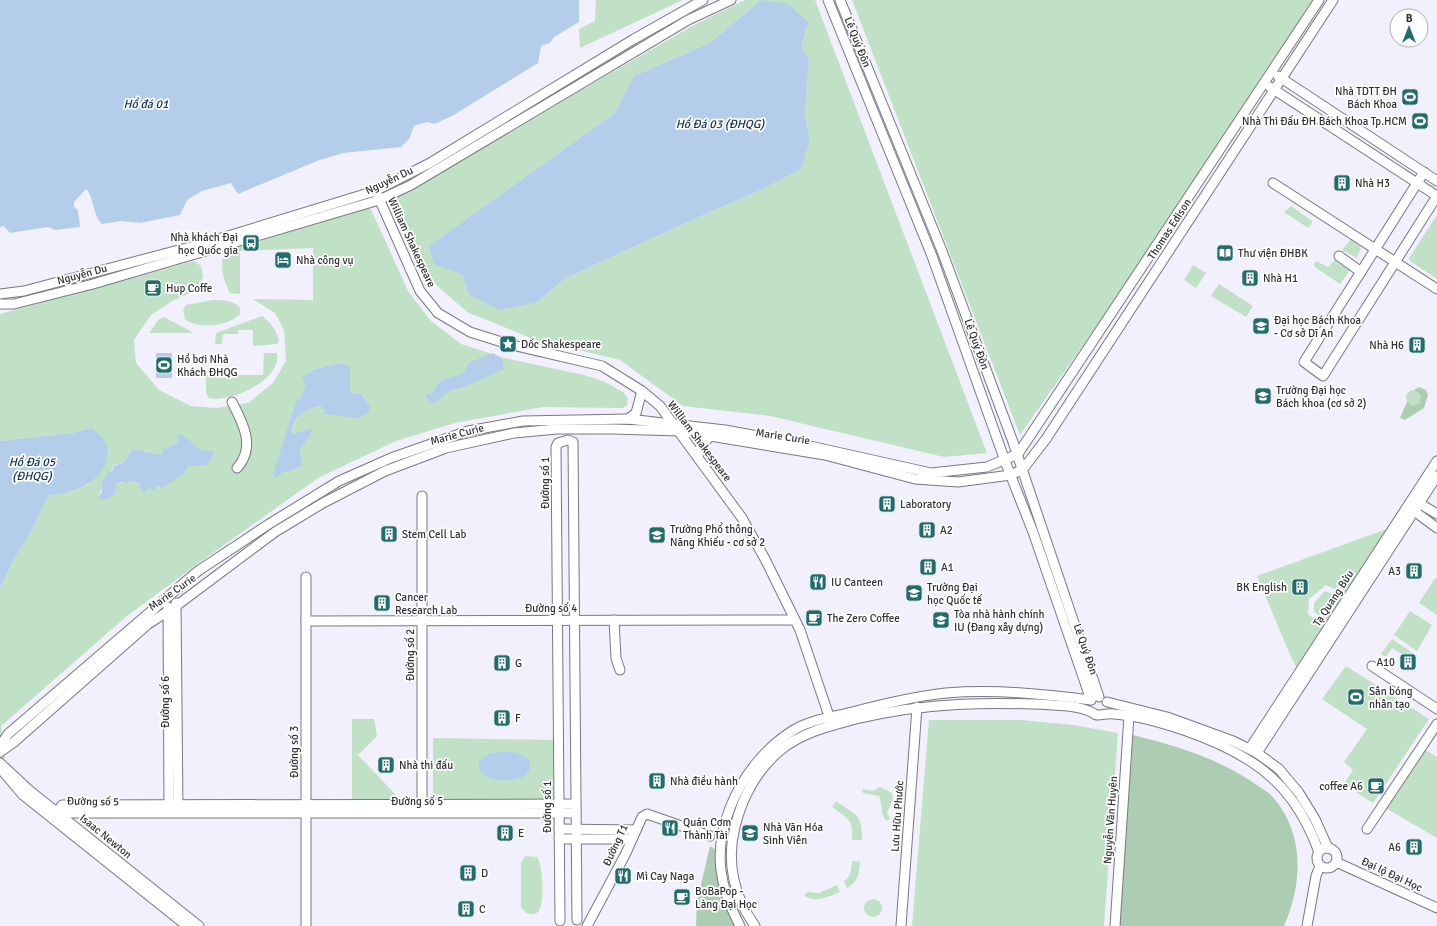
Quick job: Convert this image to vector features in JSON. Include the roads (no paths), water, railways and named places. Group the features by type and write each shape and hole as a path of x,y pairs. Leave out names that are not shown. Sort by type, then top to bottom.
{"street":[{"name":"Nguyễn Du","path":"0,294 12,294 377,196 634,39 703,0"},
{"name":"Nguyễn Du","path":"0,304 14,304 93,284 411,185 688,20 731,0"},
{"name":"Lê Quý Đôn","path":"828,0 932,256 1005,461 1095,699"},
{"name":"Lê Quý Đôn","path":"840,0 942,251 1018,454 1043,529 1095,699"},
{"name":"Thomas Edison","path":"1018,454 1319,0"},
{"name":"Thomas Edison","path":"1022,469 1046,439 1333,0"},
{"path":"1272,72 1437,181"},
{"path":"1264,83 1274,89 1339,132 1417,183 1437,196 1394,261 1323,376 1304,362 1375,249 1417,183 1424,172"},
{"path":"1339,132 1346,120"},
{"path":"881,132 891,127"},
{"path":"1273,184 1437,289"},
{"name":"William Shakespeare","path":"377,196 420,291 438,313 470,332 500,342 602,366 642,392 660,406 745,522 769,566 806,645 830,722"},
{"path":"910,200 920,196"},
{"path":"932,256 942,251"},
{"path":"1339,256 1361,272"},
{"path":"12,294 14,304"},
{"path":"1074,369 1087,377"},
{"path":"628,419 636,413 642,392"},
{"path":"232,402 245,428 247,440 245,453 237,468"},
{"name":"Marie Curie","path":"0,746 8,734 198,571 269,524 339,481 391,458 468,431 523,421 628,419 677,428 792,442 931,473 961,471 987,467 1005,461 1018,454"},
{"name":"Marie Curie","path":"0,752 14,742 148,624 275,532 323,503 385,471 446,448 514,433 557,429 677,428 709,436 825,455 914,479 958,482 1011,475"},
{"path":"698,457 699,450 709,436"},
{"name":"Đường số 1","path":"560,920 556,447 558,443 568,440 573,442 577,920"},
{"name":"Tạ Quang Bửu","path":"1254,750 1413,505 1437,461"},
{"path":"1011,475 1022,469"},
{"name":"Tạ Quang Bửu","path":"1413,505 1437,476"},
{"path":"319,494 323,503"},
{"name":"Đường số 2","path":"422,496 422,809"},
{"path":"1413,505 1437,514"},
{"path":"1413,505 1437,528"},
{"path":"1033,532 1043,529"},
{"name":"Đường số 3","path":"306,577 306,926"},
{"name":"Đường số 6","path":"173,809 172,608 175,590"},
{"name":"Đường số 6","path":"167,597 172,608"},
{"path":"614,620 616,658 620,670"},
{"name":"Đường số 4","path":"306,621 795,620"},
{"path":"1372,666 1437,709"},
{"path":"755,926 742,903 735,883 732,858 732,838 744,801 750,788 770,760 783,748 798,738 830,722 888,703 946,693 1009,693 1095,699 1167,716 1254,750 1279,769 1299,794 1314,819 1324,850"},
{"path":"1092,712 1090,706 1095,699"},
{"path":"740,926 729,904 722,881 720,838 733,800 752,768 776,742 793,730 809,723 830,722 880,713 964,703 999,702 1074,707 1097,715 1104,713 1129,716 1156,722 1209,740 1250,761 1277,783 1301,810 1324,850 1336,853 1336,862 1329,868 1320,866"},
{"path":"1104,713 1107,709 1107,702"},
{"name":"Lưu Hữu Phước","path":"901,926 917,708"},
{"name":"Nguyễn Văn Huyên","path":"1115,926 1129,716"},
{"path":"1367,829 1437,724"},
{"name":"Isaac Newton","path":"0,763 29,790 199,926"},
{"name":"Isaac Newton","path":"0,768 24,795 187,926"},
{"name":"Đường số 5","path":"173,809 66,813 60,812 59,809 62,805 173,809 422,809 576,804"},
{"name":"Đường số 5","path":"422,809 576,814"},
{"name":"Đường T1","path":"587,926 639,822 647,814 710,836 715,832 720,834 720,838"},
{"path":"559,829 634,834"},
{"path":"559,839 634,834"},
{"path":"720,838 732,838"},
{"path":"1305,924 1316,876 1320,866 1317,857 1324,850"},
{"name":"Đại lộ Đại Học","path":"1336,862 1437,908"}],"water":[{"name":"Hồ đá 01","path":"0,0 579,0 579,22 554,37 550,43 541,46 538,63 452,116 434,124 427,122 414,126 409,139 401,147 343,153 317,161 238,194 231,183 202,191 187,200 180,215 140,223 121,221 102,224 96,215 89,192 86,189 74,202 74,207 78,210 80,227 55,230 48,227 10,233 4,226 0,227"},
{"name":"Hồ Đá 03 (ĐHQG)","path":"761,0 788,4 808,22 801,46 809,59 805,115 810,139 801,169 752,194 566,278 537,302 501,310 469,295 462,274 434,264 429,246 615,113 634,76 710,43"},
{"name":"Hồ bơi Nhà Khách ĐHQG","path":"156,353 172,353 172,378 156,378"},
{"path":"493,353 502,359 504,369 464,387 449,391 436,402 431,403 425,395 432,393 440,381 464,373 468,363"},
{"path":"339,363 350,366 350,392 361,394 370,404 369,412 360,418 322,414 324,411 321,406 310,409 300,415 294,423 292,434 312,428 312,432 300,450 302,466 288,472 283,472 276,478 273,475 296,401 300,399 306,386 302,377 316,369"},
{"name":"Hồ Đá 05 (ĐHQG)","path":"91,428 103,438 106,444 108,451 106,463 103,469 85,486 48,496 31,532 13,561 0,588 0,441 73,433"},
{"path":"180,434 190,440 198,449 215,452 208,465 188,466 183,475 162,488 156,485 155,489 151,490 150,486 146,491 142,491 139,484 130,481 126,484 124,481 115,485 116,489 114,495 107,499 98,499 102,491 102,483 108,472 112,471 114,466 124,462 133,449 161,455 164,450 178,442 177,436"},
{"path":"504,751 518,753 528,759 530,769 525,775 516,779 505,780 493,779 484,775 479,769 480,760 489,754"}],"place":[{"name":"Nhà TDTT ĐH Bách Khoa","path":"1410,97"},
{"name":"Nhà Thi Đấu ĐH Bách Khoa Tp.HCM","path":"1420,121"},
{"name":"Nhà H3","path":"1342,183"},
{"name":"Nhà khách Đại học Quốc gia","path":"251,243"},
{"name":"Thư viện ĐHBK","path":"1225,253"},
{"name":"Nhà công vụ","path":"283,260"},
{"name":"Nhà H1","path":"1250,278"},
{"name":"Hup Coffe","path":"153,288"},
{"name":"Đại học Bách Khoa - Cơ sở Dĩ An","path":"1261,326"},
{"name":"Dốc Shakespeare","path":"508,344"},
{"name":"Nhà H6","path":"1417,345"},
{"name":"Hồ bơi Nhà Khách ĐHQG","path":"164,365"},
{"name":"Trường Đại học Bách khoa (cơ sở 2)","path":"1263,396"},
{"name":"Laboratory","path":"887,504"},
{"name":"A2","path":"927,530"},
{"name":"Stem Cell Lab","path":"389,534"},
{"name":"Trường Phổ thông Năng Khiếu - cơ sở 2","path":"657,535"},
{"name":"A1","path":"928,567"},
{"name":"A3","path":"1414,571"},
{"name":"IU Canteen","path":"818,582"},
{"name":"BK English","path":"1300,587"},
{"name":"Trường Đại học Quốc tế","path":"914,593"},
{"name":"Cancer Research Lab","path":"382,603"},
{"name":"The Zero Coffee","path":"814,618"},
{"name":"Tòa nhà hành chính IU (Đang xây dựng)","path":"941,620"},
{"name":"A10","path":"1408,662"},
{"name":"G","path":"502,663"},
{"name":"Sân bóng nhân tạo","path":"1356,697"},
{"name":"F","path":"502,718"},
{"name":"Nhà thi đấu","path":"386,765"},
{"name":"Nhà điều hành","path":"657,781"},
{"name":"coffee A6","path":"1376,786"},
{"name":"Quán Cơm Thành Tài","path":"670,828"},
{"name":"E","path":"505,833"},
{"name":"Nhà Văn Hóa Sinh Viên","path":"750,833"},
{"name":"A6","path":"1414,847"},
{"name":"D","path":"468,873"},
{"name":"Mì Cay Naga","path":"623,876"},
{"name":"BoBaPop - Làng Đại Học","path":"682,897"},
{"name":"C","path":"466,909"}]}
